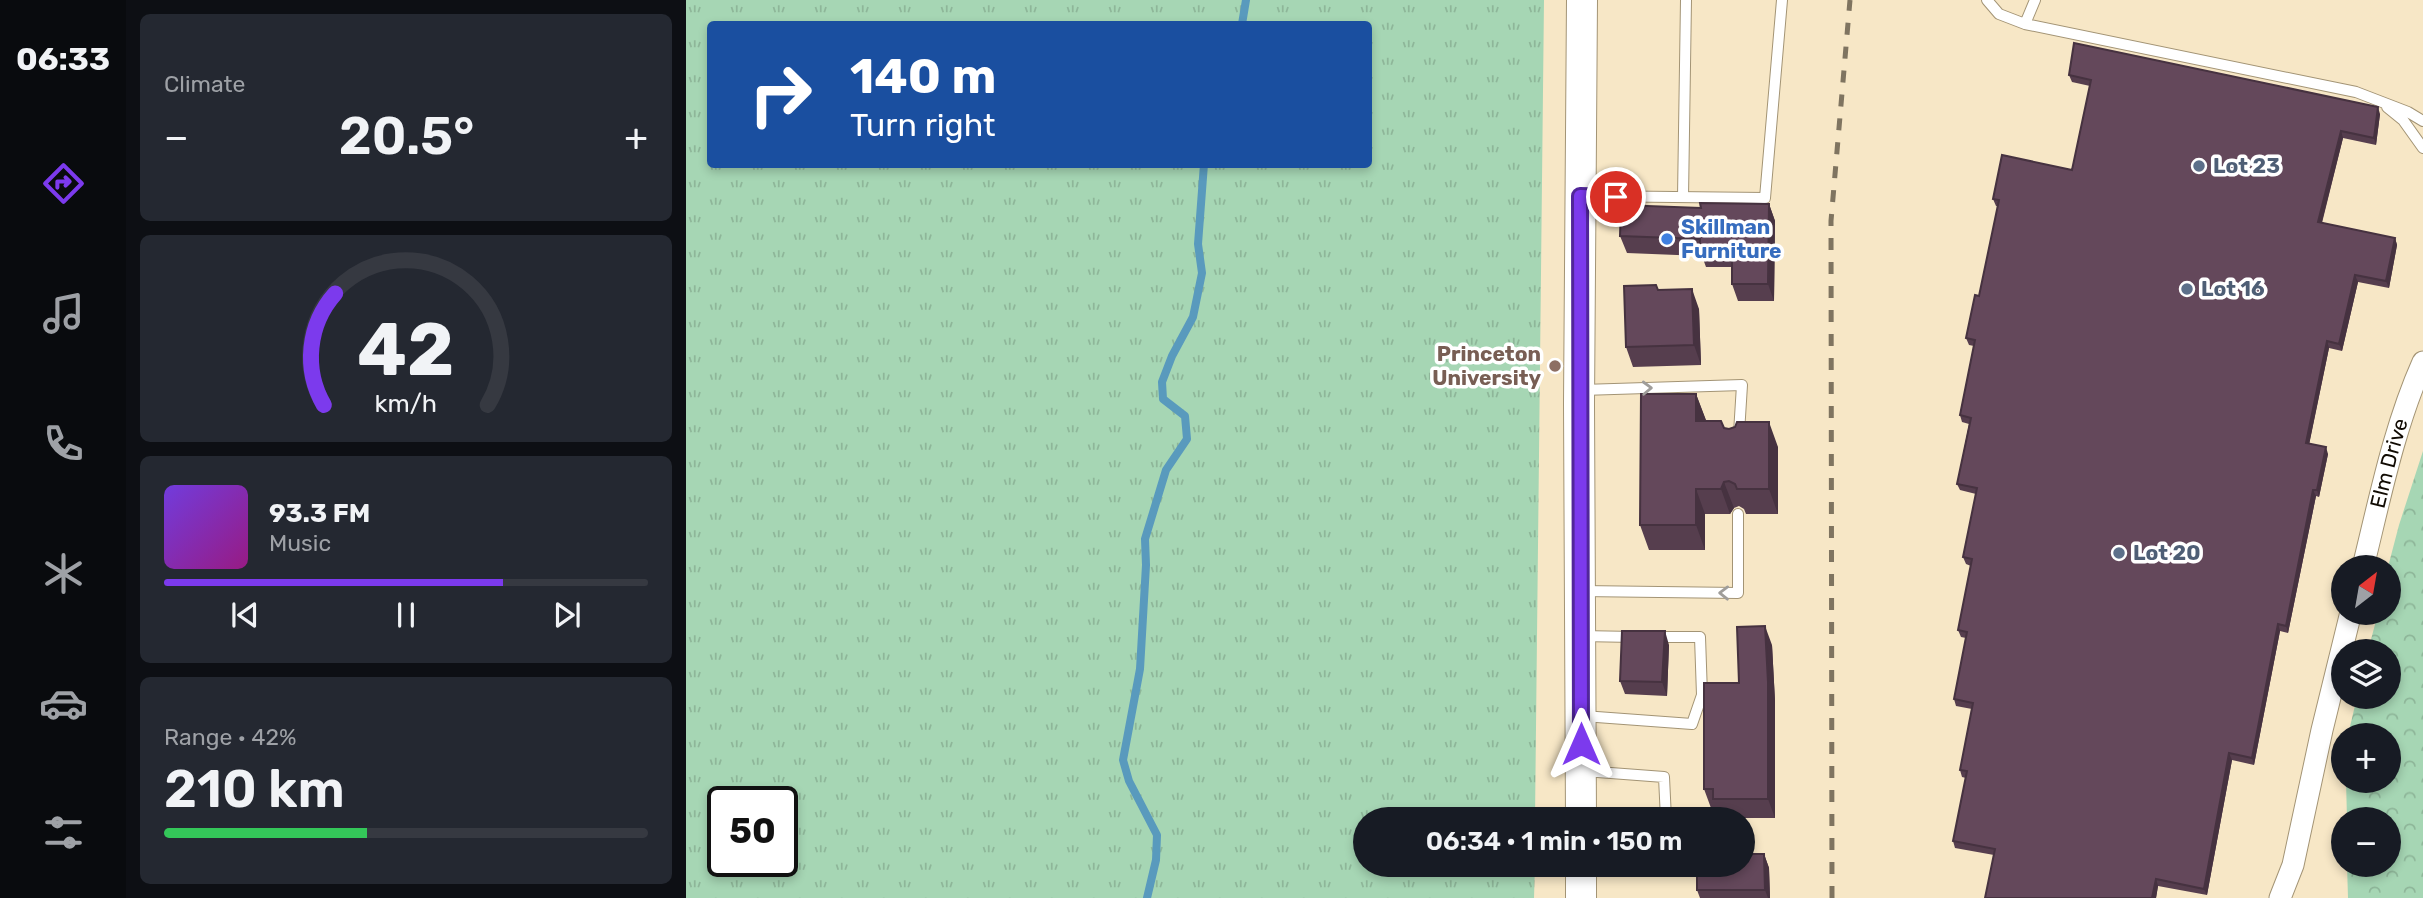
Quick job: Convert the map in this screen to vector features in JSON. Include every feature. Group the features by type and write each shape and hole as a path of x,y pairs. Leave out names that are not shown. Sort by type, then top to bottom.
{"main road":[{"path":"1581,807 1579,390 1582,0"},
{"path":"1581,877 1581,898"}],"street":[{"name":"Elm Drive","path":"2366,555 2395,439 2409,394 2423,362"},
{"path":"2280,898 2293,865 2348,625"},
{"path":"2293,865 2296,898"}],"lane":[{"path":"1683,197 1686,0"},
{"path":"1580,196 1765,198 1782,0"},
{"path":"1987,0 1999,14 2025,24 2356,92 2373,97 2423,121"},
{"path":"2025,24 2035,0"},
{"path":"2373,97 2403,120 2423,148"},
{"path":"1579,390 1742,385 1738,447"},
{"path":"1580,591 1738,593 1738,514"},
{"path":"1580,636 1700,637 1702,695 1692,724 1581,716"},
{"path":"1581,771 1664,778 1665,807"}],"green space":[{"path":"686,0 1544,0 1535,807 1353,807 1353,877 1535,877 1534,898 686,898"},
{"path":"2423,451 2423,898 2348,898 2347,877 2401,877 2401,807 2347,807 2346,793 2401,793 2401,723 2351,723 2354,709 2401,709 2401,639 2371,639 2375,625 2401,625 2401,555 2391,555"}],"building":[{"name":"Lot 20","path":"2074,43 2378,107 2374,138 2341,131 2318,222 2395,238 2386,281 2355,275 2339,344 2327,341 2306,443 2326,447 2317,490 2313,490 2286,626 2278,624 2252,758 2229,753 2204,889 2156,879 2152,898 1985,898 1995,849 1953,841 1967,771 1960,770 1973,703 1954,699 1967,632 1958,630 1972,559 1963,557 1977,488 1957,484 1971,418 1960,415 1975,340 1966,338 1975,295 1979,296 1999,200 1993,199 2002,155 2072,170 2091,80 2069,75"},
{"path":"1700,203 1769,204 1768,284 1732,284 1732,250 1700,249 1700,239 1620,236 1621,205 1701,208"},
{"path":"1656,285 1658,290 1692,289 1694,345 1626,347 1624,286"},
{"path":"1641,394 1696,394 1696,421 1721,421 1724,428 1735,427 1737,422 1769,422 1769,489 1737,489 1735,484 1729,481 1724,482 1721,489 1696,489 1696,525 1640,525"},
{"path":"1765,626 1768,799 1713,799 1713,789 1704,789 1704,683 1739,683 1737,627"},
{"path":"1622,631 1665,631 1662,682 1620,681"},
{"path":"1755,854 1764,854 1765,890 1697,890 1697,877 1755,877"}],"waterway":[{"path":"1242,21 1246,0"},
{"path":"1147,898 1156,860 1157,835 1129,781 1123,760 1140,669 1145,539 1166,470 1187,439 1185,416 1163,399 1162,382 1172,356 1193,317 1202,273 1198,244 1204,168"}],"railway":[{"path":"1832,898 1831,221 1850,0"}],"place":[{"name":"Lot 23","path":"2199,166"},
{"name":"Skillman Furniture","path":"1667,239"},
{"name":"Lot 16","path":"2187,289"},
{"name":"Princeton University","path":"1555,366"},
{"name":"Lot 20","path":"2119,553"}],"route":[{"path":"1581,744 1580,196 1616,197"}]}
